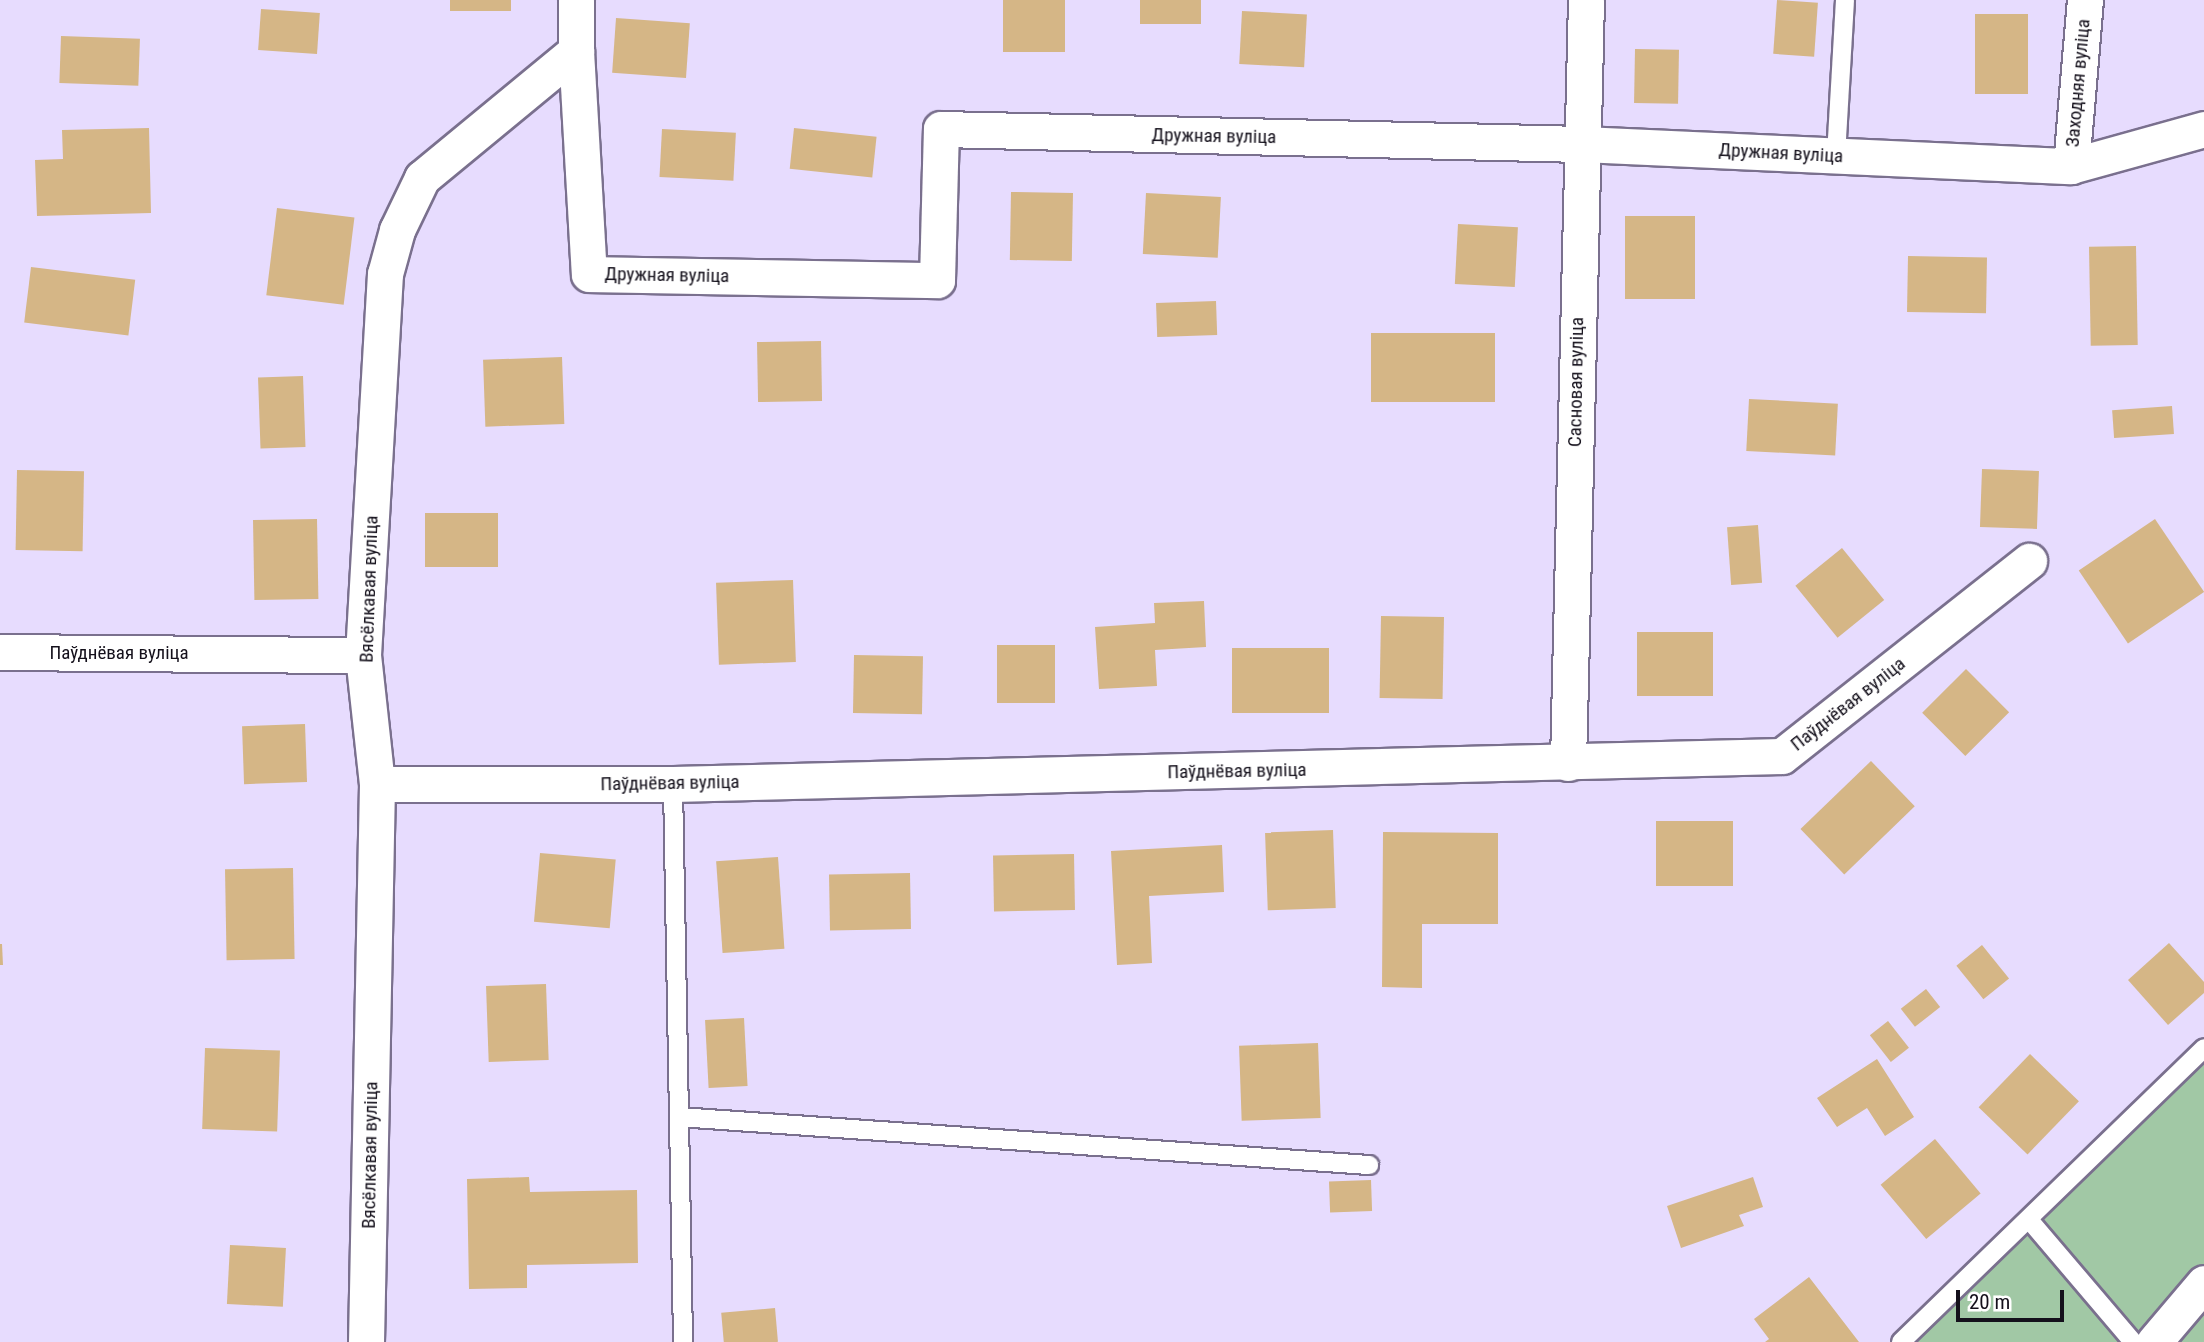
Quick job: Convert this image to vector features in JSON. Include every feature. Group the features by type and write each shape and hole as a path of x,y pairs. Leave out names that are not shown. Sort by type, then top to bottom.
{"street":[{"path":"576,0 576,51"},
{"name":"Сасновая вуліца","path":"1568,763 1586,0"},
{"name":"Заходняя вуліца","path":"2071,166 2085,0"},
{"name":"Дружная вуліца","path":"576,51 589,274 937,280 942,129 1582,144 2071,166 2204,129"},
{"name":"Вясёлкавая вуліца","path":"366,1342 377,784 363,654 385,274 397,230 422,178 576,51"},
{"name":"Паўднёвая вуліца","path":"377,784 673,784 1782,756 2029,561"},
{"name":"Паўднёвая вуліца","path":"0,652 363,654"},
{"path":"2154,1342 2204,1283"}],"lane":[{"path":"1836,156 1845,0"},
{"path":"673,784 683,1342"},
{"path":"1901,1342 2031,1222 2143,1100 2204,1048"},
{"path":"679,1117 1369,1165"},
{"path":"2031,1222 2133,1342"}],"green space":[{"path":"2204,1063 2204,1342 1916,1342 2152,1109"}],"building":[{"path":"450,0 511,0 511,11 450,11"},
{"path":"1003,0 1065,0 1065,52 1003,52"},
{"path":"1140,0 1201,0 1201,24 1140,24"},
{"path":"1777,0 1818,3 1814,57 1773,54"},
{"path":"261,9 320,13 317,54 258,50"},
{"path":"1242,11 1307,14 1304,67 1239,64"},
{"path":"1975,14 2028,14 2028,94 1975,94"},
{"path":"616,18 690,23 686,78 612,73"},
{"path":"61,36 140,39 138,86 59,83"},
{"path":"1635,49 1679,50 1678,104 1634,103"},
{"path":"149,128 151,213 37,216 35,160 63,159 62,130"},
{"path":"794,128 877,137 872,177 790,169"},
{"path":"662,129 736,133 733,181 659,177"},
{"path":"1011,192 1073,193 1072,261 1010,260"},
{"path":"1146,193 1221,197 1218,258 1143,254"},
{"path":"277,208 354,218 344,305 266,295"},
{"path":"1625,216 1695,216 1695,299 1625,299"},
{"path":"1458,224 1518,227 1515,287 1455,284"},
{"path":"2136,246 2138,345 2091,346 2089,247"},
{"path":"1908,256 1987,257 1986,313 1907,312"},
{"path":"31,267 135,280 128,335 24,323"},
{"path":"1216,301 1217,335 1157,337 1156,303"},
{"path":"1371,333 1495,333 1495,402 1371,402"},
{"path":"821,341 822,401 758,402 757,342"},
{"path":"562,357 564,424 485,427 483,360"},
{"path":"303,376 305,447 261,449 258,378"},
{"path":"1749,399 1838,404 1835,456 1746,451"},
{"path":"2172,406 2174,434 2114,438 2112,410"},
{"path":"1982,469 2039,471 2037,529 1980,527"},
{"path":"17,470 84,471 83,551 16,550"},
{"path":"425,513 498,513 498,567 425,567"},
{"path":"317,519 318,599 254,600 253,520"},
{"path":"2155,519 2204,592 2128,643 2079,570"},
{"path":"1758,525 1762,583 1731,585 1727,527"},
{"path":"1842,548 1884,600 1838,638 1795,586"},
{"path":"793,580 796,662 719,665 716,583"},
{"path":"1204,601 1206,647 1155,650 1157,686 1099,689 1095,627 1155,623 1154,603"},
{"path":"1381,616 1444,617 1443,699 1380,698"},
{"path":"1637,632 1713,632 1713,696 1637,696"},
{"path":"997,645 1055,645 1055,703 997,703"},
{"path":"1232,648 1329,648 1329,713 1232,713"},
{"path":"854,655 923,656 922,714 853,713"},
{"path":"1966,669 2009,712 1965,756 1922,713"},
{"path":"305,724 307,782 244,784 242,726"},
{"path":"1871,761 1915,806 1844,874 1801,829"},
{"path":"1656,821 1733,821 1733,886 1656,886"},
{"path":"1333,830 1336,908 1268,910 1265,832"},
{"path":"1383,832 1498,833 1498,924 1422,924 1422,988 1382,987"},
{"path":"1222,845 1224,892 1149,896 1152,963 1117,965 1111,851"},
{"path":"540,853 616,860 610,928 534,922"},
{"path":"1074,854 1075,910 994,911 993,855"},
{"path":"778,857 784,949 723,953 716,861"},
{"path":"293,868 295,959 227,960 225,869"},
{"path":"910,873 911,929 830,930 829,874"},
{"path":"2169,943 2204,982 2204,993 2168,1025 2128,980"},
{"path":"2,944 3,965 0,965"},
{"path":"1982,945 2009,978 1983,999 1956,966"},
{"path":"546,984 549,1060 489,1062 486,986"},
{"path":"1926,989 1940,1007 1915,1027 1901,1009"},
{"path":"744,1018 748,1086 709,1088 705,1020"},
{"path":"1888,1021 1909,1048 1891,1062 1870,1035"},
{"path":"1318,1043 1321,1118 1242,1121 1239,1046"},
{"path":"205,1048 280,1051 277,1132 202,1129"},
{"path":"2030,1054 2079,1101 2028,1154 1979,1107"},
{"path":"1877,1059 1914,1117 1885,1136 1867,1108 1837,1127 1817,1098"},
{"path":"1935,1139 1981,1193 1926,1239 1881,1185"},
{"path":"529,1177 530,1192 637,1190 638,1263 527,1265 527,1288 469,1289 467,1179"},
{"path":"1753,1177 1763,1207 1739,1215 1744,1226 1681,1248 1667,1206"},
{"path":"1371,1180 1372,1211 1330,1212 1329,1181"},
{"path":"230,1245 286,1248 283,1307 227,1304"},
{"path":"1809,1277 1859,1342 1765,1342 1769,1339 1754,1319"},
{"path":"775,1308 778,1342 724,1342 721,1313"}]}
